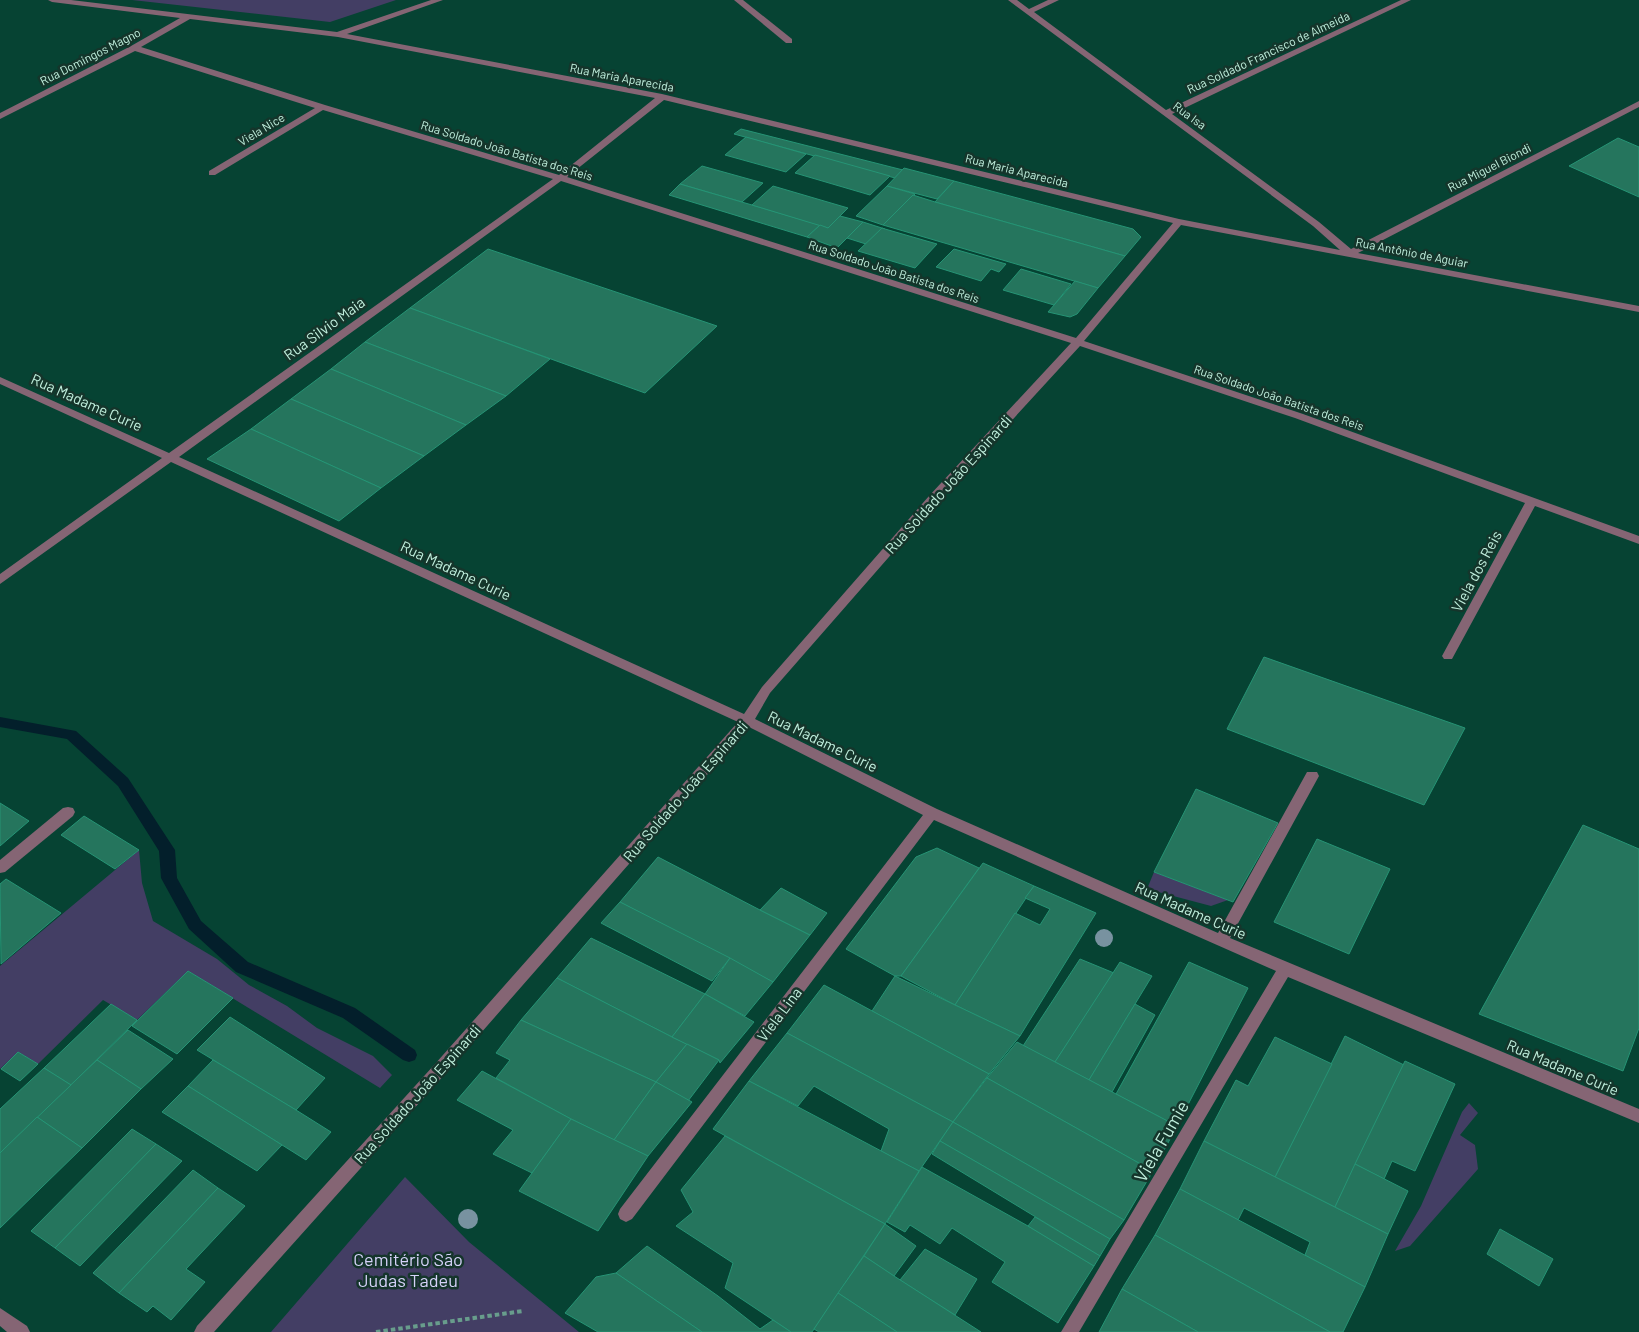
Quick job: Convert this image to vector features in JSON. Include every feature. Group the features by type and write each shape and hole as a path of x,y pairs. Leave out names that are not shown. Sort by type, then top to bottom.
{"street":[{"name":"Rua Maria Aparecida","path":"52,0 338,35 662,97 1180,222"},
{"path":"338,35 439,0"},
{"path":"738,0 789,41"},
{"name":"Rua Isa","path":"1012,0 1316,224 1350,253"},
{"path":"1028,12 1055,0"},
{"name":"Rua Soldado Francisco de Almeida","path":"1166,113 1407,0"},
{"name":"Rua Domingos Magno","path":"0,116 134,48 190,16"},
{"name":"Rua Soldado João Batista dos Reis","path":"134,48 322,107 560,178 1078,342 1299,416 1639,540"},
{"name":"Rua Silvio Maia","path":"0,580 560,178 662,97"},
{"name":"Rua Miguel Biondi","path":"1350,253 1639,104"},
{"name":"Viela Nice","path":"212,173 322,107"},
{"name":"Rua Antônio de Aguiar","path":"1180,222 1639,309"},
{"name":"Rua Soldado João Espinardi","path":"203,1332 446,1062 747,721 766,690 933,499 1078,342 1180,222"},
{"name":"Rua Madame Curie","path":"0,380 747,721 932,813 1285,969 1639,1116"},
{"name":"Viela dos Reis","path":"1448,656 1532,501"},
{"path":"1221,941 1312,776"},
{"path":"0,868 68,812"},
{"name":"Viela Lina","path":"626,1214 932,813"},
{"name":"Viela Fumie","path":"1070,1332 1285,969"},
{"path":"0,1316 21,1332"}],"path":[{"path":"376,1332 523,1311"}],"green space":[{"path":"132,0 396,0 330,22"},
{"path":"139,850 142,883 153,921 217,959 249,985 287,1006 317,1028 373,1056 392,1075 380,1088 188,971 137,1020 103,1000 38,1064 18,1052 0,1069 0,966"},
{"path":"1154,872 1228,900 1211,906 1147,889"},
{"path":"1469,1103 1478,1113 1460,1135 1475,1145 1478,1169 1410,1246 1395,1251 1421,1206 1462,1112"},
{"name":"Cemitério São Judas Tadeu","path":"405,1177 469,1242 579,1332 271,1332"}],"building":[{"path":"741,129 903,170 895,178 734,134"},
{"path":"746,137 806,154 786,172 725,155"},
{"path":"1618,138 1639,147 1639,197 1569,166"},
{"path":"815,155 890,176 870,195 795,173"},
{"path":"702,166 763,183 742,202 680,184"},
{"path":"904,168 954,181 937,199 887,186"},
{"path":"954,181 1133,229 1141,237 1125,256 935,202"},
{"path":"680,184 820,225 807,237 669,195"},
{"path":"773,186 848,208 828,228 752,205"},
{"path":"887,186 915,194 883,225 856,216"},
{"path":"913,195 1125,256 1098,288 883,225"},
{"path":"840,216 863,222 837,248 807,237 820,225 828,228"},
{"path":"863,222 885,229 869,245 847,238"},
{"path":"882,228 937,244 915,268 858,251"},
{"path":"488,249 717,326 645,393 410,308"},
{"path":"954,249 1006,264 999,272 991,269 981,281 936,267"},
{"path":"1021,269 1071,284 1054,305 1003,290"},
{"path":"1075,281 1098,288 1077,314 1070,317 1048,312"},
{"path":"410,308 550,359 506,396 365,342"},
{"path":"365,342 506,396 466,425 331,369"},
{"path":"331,369 466,425 424,456 291,399"},
{"path":"291,399 424,456 381,488 251,429"},
{"path":"251,429 381,488 339,521 207,459"},
{"path":"1264,657 1465,728 1424,805 1227,729"},
{"path":"1196,789 1278,823 1233,902 1154,872"},
{"path":"0,803 29,821 0,846"},
{"path":"84,816 139,850 115,869 61,835"},
{"path":"1583,825 1639,849 1639,1028 1623,1071 1479,1014"},
{"path":"1317,839 1390,869 1349,954 1274,922"},
{"path":"937,848 979,868 901,976 895,976 846,949 916,857"},
{"path":"658,857 810,935 773,982 620,902"},
{"path":"983,863 1034,886 955,1005 901,976"},
{"path":"6,879 61,913 1,964 0,884"},
{"path":"1034,886 1096,913 1020,1036 955,1005 1015,913 1040,925 1050,909 1025,898"},
{"path":"781,888 827,913 810,935 760,910"},
{"path":"620,902 730,958 712,981 601,923"},
{"path":"591,938 705,994 672,1037 557,978"},
{"path":"730,958 773,982 745,1016 705,994"},
{"path":"1080,959 1114,973 1055,1062 1023,1046"},
{"path":"1120,962 1152,976 1089,1080 1055,1062"},
{"path":"1189,962 1248,988 1177,1126 1116,1094"},
{"path":"188,971 233,998 177,1054 132,1026"},
{"path":"895,976 1020,1036 989,1074 872,1011"},
{"path":"557,978 687,1044 656,1082 521,1020"},
{"path":"824,985 989,1074 953,1122 787,1033"},
{"path":"705,994 754,1022 720,1063 719,1060 672,1037"},
{"path":"111,1004 137,1020 71,1085 44,1068"},
{"path":"1135,1004 1155,1015 1112,1092 1089,1080"},
{"path":"230,1017 325,1078 296,1110 197,1050"},
{"path":"521,1020 656,1082 614,1140 496,1078 510,1060 496,1053"},
{"path":"128,1030 173,1059 141,1089 97,1060"},
{"path":"787,1033 953,1122 919,1171 881,1151 889,1129 814,1086 798,1106 749,1081"},
{"path":"1345,1036 1404,1065 1335,1207 1275,1177"},
{"path":"1275,1037 1332,1064 1275,1177 1204,1141 1236,1080 1248,1086"},
{"path":"1017,1042 1177,1126 1153,1171 987,1078"},
{"path":"687,1044 719,1060 688,1101 656,1082"},
{"path":"18,1052 38,1064 20,1081 1,1069"},
{"path":"97,1060 141,1089 82,1148 37,1117"},
{"path":"213,1060 331,1132 306,1160 188,1086"},
{"path":"1405,1061 1455,1084 1415,1171 1392,1161 1384,1179 1355,1164"},
{"path":"44,1068 71,1085 0,1153 0,1109"},
{"path":"482,1071 571,1119 532,1173 493,1154 513,1130 457,1100"},
{"path":"987,1078 1153,1171 1124,1220 953,1122"},
{"path":"749,1081 919,1171 885,1224 713,1129"},
{"path":"656,1082 692,1102 648,1156 614,1140"},
{"path":"188,1086 282,1145 257,1171 162,1112"},
{"path":"37,1117 82,1148 0,1228 0,1153"},
{"path":"571,1119 648,1156 598,1231 519,1191"},
{"path":"953,1122 1124,1220 1110,1239 940,1141"},
{"path":"132,1129 156,1144 55,1248 31,1231"},
{"path":"725,1136 885,1224 812,1332 791,1332 725,1288 733,1263 676,1226 693,1212 681,1190"},
{"path":"940,1141 1110,1239 1100,1256 932,1154"},
{"path":"1204,1141 1388,1234 1365,1287 1305,1255 1310,1242 1244,1208 1238,1220 1180,1189"},
{"path":"156,1144 182,1161 80,1266 55,1248"},
{"path":"1355,1164 1408,1191 1388,1234 1335,1207"},
{"path":"922,1167 1028,1226 1094,1266 1058,1323 992,1282 1005,1262 952,1228 940,1244 910,1225 905,1232 887,1222"},
{"path":"193,1170 218,1188 119,1293 93,1273"},
{"path":"218,1188 245,1206 186,1269 205,1282 171,1320 153,1306 147,1312 119,1293"},
{"path":"1180,1189 1365,1287 1343,1332 1330,1332 1155,1235"},
{"path":"1035,1217 1100,1256 1094,1266 1028,1226"},
{"path":"885,1224 916,1246 894,1276 864,1256"},
{"path":"1500,1229 1553,1259 1539,1286 1487,1254"},
{"path":"1155,1235 1330,1332 1198,1332 1122,1289"},
{"path":"647,1246 718,1296 760,1329 773,1320 791,1332 702,1332 616,1273"},
{"path":"925,1249 977,1279 955,1315 900,1280"},
{"path":"864,1256 981,1332 897,1332 838,1293"},
{"path":"616,1273 702,1332 598,1332 565,1313 596,1277"},
{"path":"1122,1289 1198,1332 1099,1332"},
{"path":"838,1293 897,1332 819,1332 814,1329"}],"waterway":[{"path":"0,722 71,735 123,782 167,850 169,878 195,925 242,967 349,1013 409,1055"}]}
